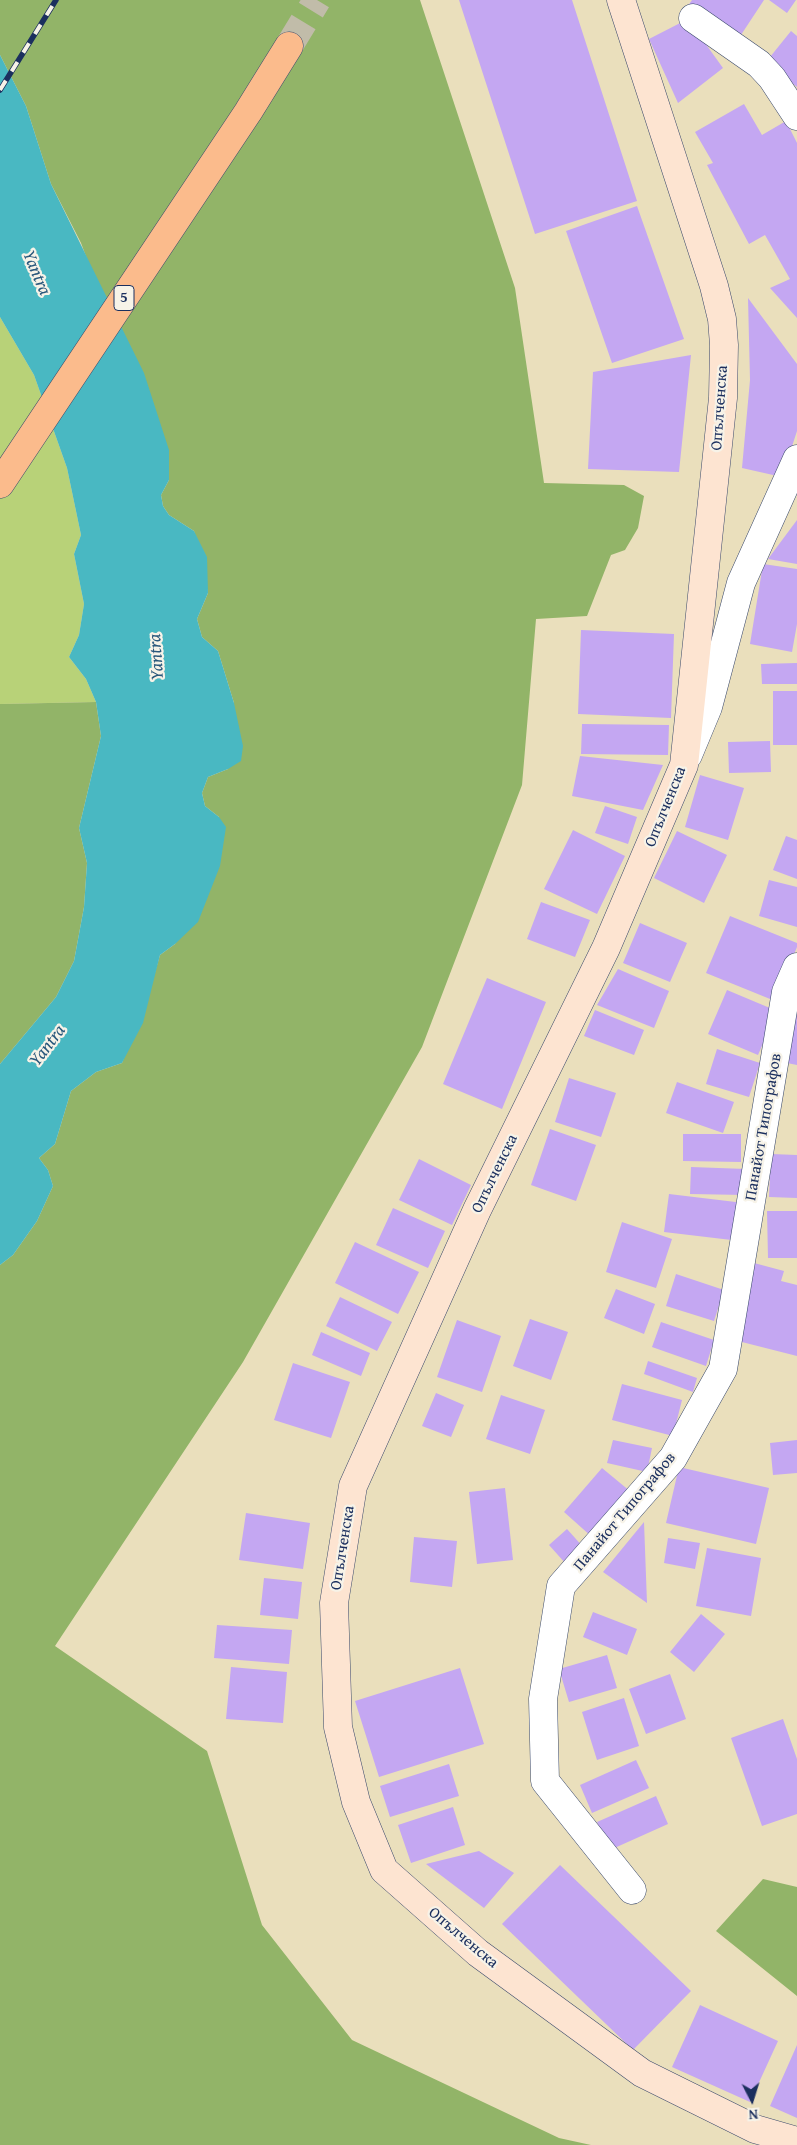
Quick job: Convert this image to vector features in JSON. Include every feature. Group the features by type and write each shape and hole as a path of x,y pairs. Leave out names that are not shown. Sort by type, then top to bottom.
{"main road":[{"name":"5","path":"0,484 248,112 289,46"}],"street":[{"name":"Опълченска","path":"621,0 714,286 722,319 724,345 723,398 684,765 606,948 477,1210 353,1486 334,1603 338,1726 356,1802 384,1870 478,1953 642,2073 755,2128 797,2141"},
{"path":"693,18 759,64 772,78 797,116"},
{"path":"684,765 708,708 741,583 797,459"},
{"name":"Панайот Типографов","path":"632,1890 545,1781 543,1699 561,1586 673,1458 723,1369 786,992 797,967"}],"green space":[{"path":"0,0 420,0 515,288 544,483 624,485 644,496 638,528 625,550 611,555 587,616 536,619 522,785 422,1047 243,1362 55,1646 207,1751 262,1925 352,2040 559,2138 591,2145 0,2145 0,1265 13,1255 37,1221 53,1186 48,1170 39,1158 55,1144 71,1091 96,1072 122,1063 160,955 175,944 219,817 205,806 202,793 208,777 228,769 234,703 218,651 202,637 197,619 208,593 194,531 169,515 163,506 161,495 169,480 81,243 51,184 26,106 0,55"},
{"path":"0,317 34,375 67,468 81,535 74,554 84,604 79,635 69,657 86,679 96,702 0,704"},
{"path":"96,702 101,736 79,828 87,863 84,907 74,961 56,997 0,1064 0,704"},
{"path":"763,1879 797,1887 797,1996 716,1931"}],"water":[{"name":"Yantra","path":"0,55 26,106 51,184 144,373 169,450 169,480 161,495 163,506 169,515 194,531 207,557 208,593 197,619 202,637 218,651 234,703 243,746 241,761 228,769 208,777 202,793 205,806 219,817 226,827 220,866 198,922 175,944 160,955 143,1023 122,1063 96,1072 71,1091 55,1144 39,1158 48,1170 53,1186 37,1221 13,1255 0,1265 0,1064 56,997 74,961 84,907 87,863 79,828 101,736 96,702 86,679 69,657 79,635 84,604 74,554 81,535 67,468 34,375 0,317"}],"building":[{"path":"459,0 572,0 637,201 535,234"},
{"path":"692,0 764,0 737,41 687,7"},
{"path":"769,0 796,0 787,13"},
{"path":"686,20 713,39 705,43 723,68 678,103 649,39"},
{"path":"791,31 797,36 797,87 766,62"},
{"path":"744,104 762,135 786,121 797,143 797,318 770,288 790,279 765,235 749,244 707,165 713,163 695,132"},
{"path":"637,206 684,339 612,363 566,231"},
{"path":"748,298 797,364 797,431 782,477 742,468 750,380"},
{"path":"691,355 679,472 588,469 593,372"},
{"path":"797,520 797,564 768,559"},
{"path":"763,564 797,569 797,624 792,652 750,644"},
{"path":"581,630 674,634 671,718 578,714"},
{"path":"797,663 797,684 762,684 761,664"},
{"path":"773,691 797,691 797,745 773,745"},
{"path":"582,724 669,725 668,755 581,754"},
{"path":"770,741 771,772 729,773 728,742"},
{"path":"580,756 663,765 643,810 572,796"},
{"path":"700,775 744,788 728,840 685,827"},
{"path":"605,806 637,817 628,844 595,833"},
{"path":"573,830 625,856 597,914 544,889"},
{"path":"677,831 727,855 704,903 654,878"},
{"path":"786,836 797,840 797,879 773,870"},
{"path":"769,880 797,887 797,927 759,916"},
{"path":"541,902 590,920 575,957 527,939"},
{"path":"730,916 797,943 775,1001 706,973"},
{"path":"640,923 687,943 670,982 623,963"},
{"path":"618,969 669,991 654,1028 597,1005"},
{"path":"487,978 546,1002 502,1109 443,1084"},
{"path":"727,990 777,1011 758,1055 708,1034"},
{"path":"797,1006 797,1065 782,1062"},
{"path":"595,1010 644,1030 634,1055 584,1036"},
{"path":"717,1049 760,1063 749,1097 706,1084"},
{"path":"569,1078 616,1093 601,1137 555,1122"},
{"path":"677,1082 734,1102 723,1133 666,1113"},
{"path":"550,1129 596,1145 576,1201 531,1185"},
{"path":"683,1134 741,1134 741,1162 683,1161"},
{"path":"771,1154 797,1155 797,1198 769,1197"},
{"path":"419,1159 471,1185 452,1225 399,1200"},
{"path":"691,1167 746,1169 745,1195 690,1194"},
{"path":"669,1194 744,1203 740,1241 664,1232"},
{"path":"393,1208 445,1231 428,1268 376,1245"},
{"path":"767,1211 797,1211 797,1258 768,1258"},
{"path":"622,1222 672,1239 656,1288 606,1272"},
{"path":"355,1242 419,1272 398,1314 335,1283"},
{"path":"754,1263 784,1271 781,1281 797,1285 797,1356 734,1340"},
{"path":"676,1274 724,1290 714,1321 666,1306"},
{"path":"616,1289 655,1304 644,1334 604,1318"},
{"path":"340,1297 392,1322 377,1351 326,1326"},
{"path":"530,1319 568,1332 551,1380 513,1366"},
{"path":"457,1320 501,1336 482,1392 437,1377"},
{"path":"661,1322 714,1340 706,1366 652,1347"},
{"path":"321,1332 370,1353 361,1376 312,1355"},
{"path":"648,1361 697,1378 693,1392 644,1374"},
{"path":"293,1363 350,1382 331,1438 274,1420"},
{"path":"622,1384 682,1400 673,1436 612,1420"},
{"path":"436,1393 464,1405 451,1437 422,1426"},
{"path":"501,1395 545,1410 530,1454 486,1439"},
{"path":"613,1440 652,1448 647,1472 607,1463"},
{"path":"797,1440 797,1473 773,1475 770,1443"},
{"path":"679,1467 769,1488 756,1544 666,1523"},
{"path":"602,1468 631,1492 592,1537 564,1512"},
{"path":"505,1488 513,1560 477,1564 469,1492"},
{"path":"246,1513 310,1523 303,1569 239,1560"},
{"path":"644,1522 647,1603 603,1572"},
{"path":"567,1529 584,1548 566,1564 549,1545"},
{"path":"414,1537 457,1541 452,1587 410,1582"},
{"path":"668,1538 700,1543 695,1569 664,1563"},
{"path":"707,1548 761,1558 751,1616 696,1606"},
{"path":"264,1578 302,1582 298,1619 260,1615"},
{"path":"593,1612 637,1629 627,1655 583,1637"},
{"path":"701,1614 725,1634 694,1672 670,1652"},
{"path":"217,1625 292,1630 289,1664 214,1658"},
{"path":"607,1655 617,1688 569,1702 559,1669"},
{"path":"231,1667 287,1672 283,1723 226,1719"},
{"path":"460,1668 484,1744 379,1777 355,1701"},
{"path":"670,1674 686,1719 646,1734 629,1689"},
{"path":"624,1698 639,1746 597,1760 582,1712"},
{"path":"783,1719 797,1759 797,1814 762,1826 731,1738"},
{"path":"636,1760 649,1788 592,1813 580,1785"},
{"path":"449,1764 459,1796 390,1817 380,1786"},
{"path":"656,1796 668,1824 610,1850 597,1822"},
{"path":"453,1807 465,1845 411,1863 398,1825"},
{"path":"479,1851 514,1873 484,1908 426,1864"},
{"path":"560,1865 691,1991 633,2050 502,1924"},
{"path":"700,2005 778,2041 750,2102 672,2067"},
{"path":"797,2045 797,2118 770,2106"}],"tunnel":[{"path":"289,46 317,0"}],"railway":[{"path":"0,90 56,0"}]}
